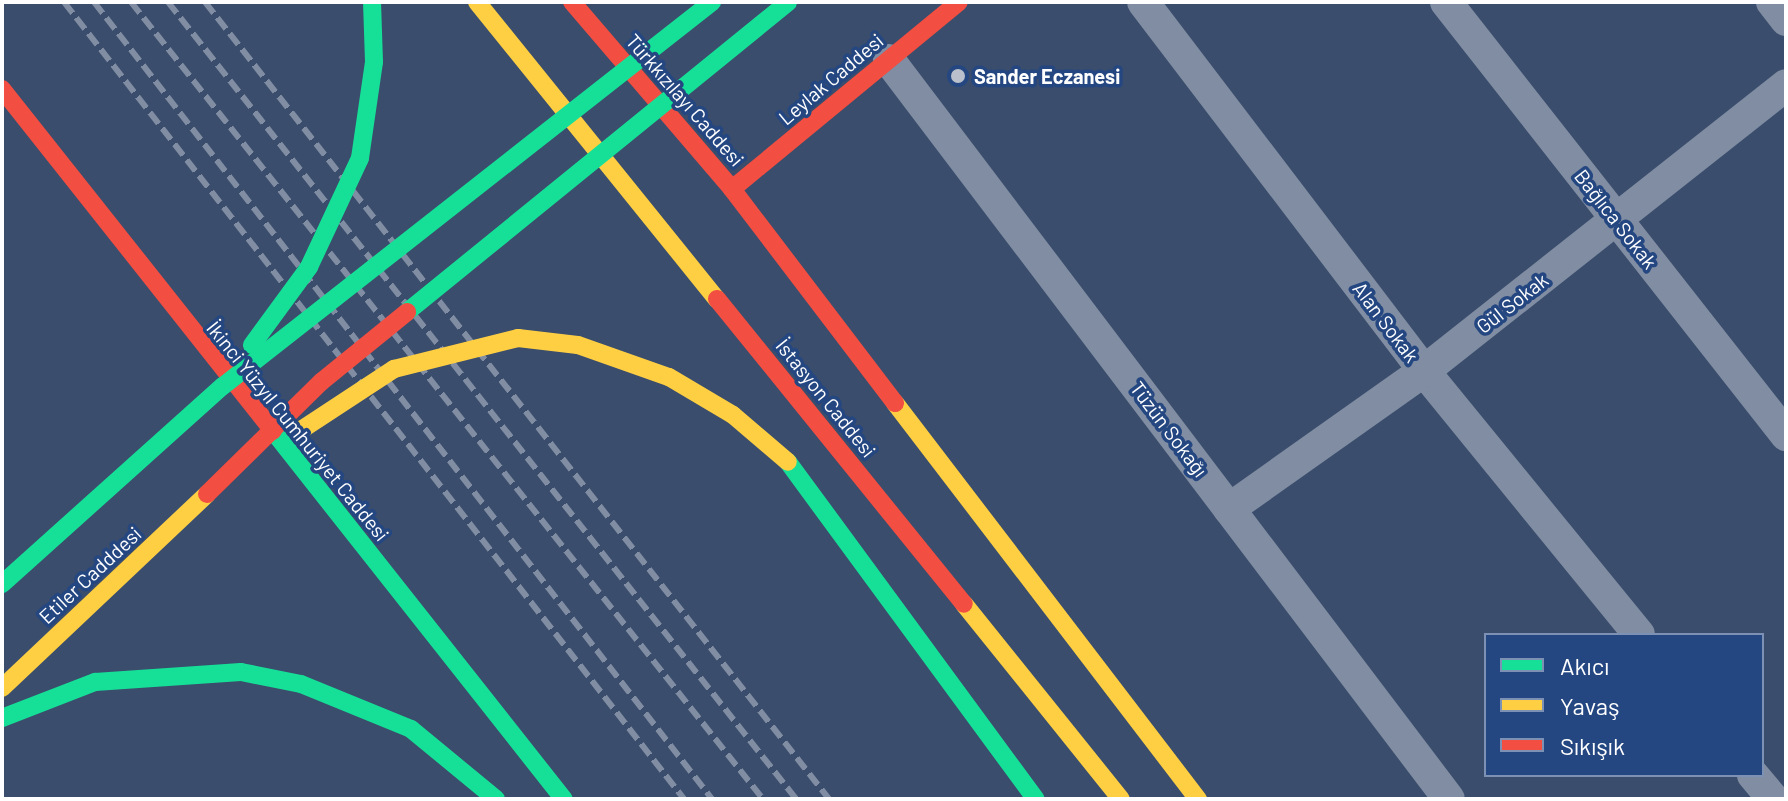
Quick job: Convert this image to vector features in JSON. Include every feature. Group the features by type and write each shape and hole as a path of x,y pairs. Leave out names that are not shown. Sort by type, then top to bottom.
{"main road":[{"path":"223,386 309,267 360,158 374,62 372,2"},
{"name":"İstasyon Caddesi","path":"477,2 1121,799"},
{"name":"Türkkızılayı Caddesi","path":"572,2 732,189"},
{"path":"2,584 223,386 712,2"},
{"path":"207,494 333,371 788,2"},
{"name":"Leylak Caddesi","path":"732,189 959,2"},
{"name":"İkinci Yüzyıl Cumhuriyet Caddesi","path":"2,89 173,310 564,799"},
{"path":"732,189 1198,799"},
{"path":"63,199 173,310"},
{"path":"207,494 394,369 518,338 578,345 669,377 733,415 788,462 1036,799"},
{"name":"Etiler Cadddesi","path":"2,688 207,494"},
{"path":"29,535 84,509"},
{"path":"2,718 95,682 241,672 301,684 411,729 496,799"}],"street":[{"name":"Alan Sokak","path":"1143,2 1424,371 1637,633"},
{"name":"Bağlıca Sokak","path":"1446,2 1786,435"},
{"path":"1772,2 1786,20"},
{"name":"Tüzün Sokağı","path":"889,60 1449,799"},
{"name":"Gül Sokak","path":"1229,509 1424,371 1786,85"},
{"path":"1755,777 1773,799"}],"railway":[{"path":"64,2 684,799"},
{"path":"94,2 712,799"},
{"path":"131,2 763,799"},
{"path":"168,2 796,799"},
{"path":"205,2 829,799"}],"traffic: fast":[{"path":"252,345 309,267 360,158 374,62 372,2"},
{"path":"223,386 712,2"},
{"path":"407,312 788,2"},
{"path":"2,584 223,386"},
{"path":"273,431 564,799"},
{"path":"788,462 1036,799"},
{"path":"2,718 95,682 241,672 301,684 411,729 496,799"}],"traffic: slow":[{"path":"477,2 717,299"},
{"path":"298,432 394,369 518,338 578,345 669,377 733,415 788,462"},
{"path":"895,403 1198,799"},
{"path":"2,688 207,494"},
{"path":"964,604 1121,799"}],"traffic: jam":[{"path":"572,2 732,189 895,403"},
{"path":"732,189 959,2"},
{"path":"2,89 273,431"},
{"path":"717,299 964,604"},
{"path":"207,494 321,382 407,312"}],"place":[{"name":"Sander Eczanesi","path":"958,76"}]}
